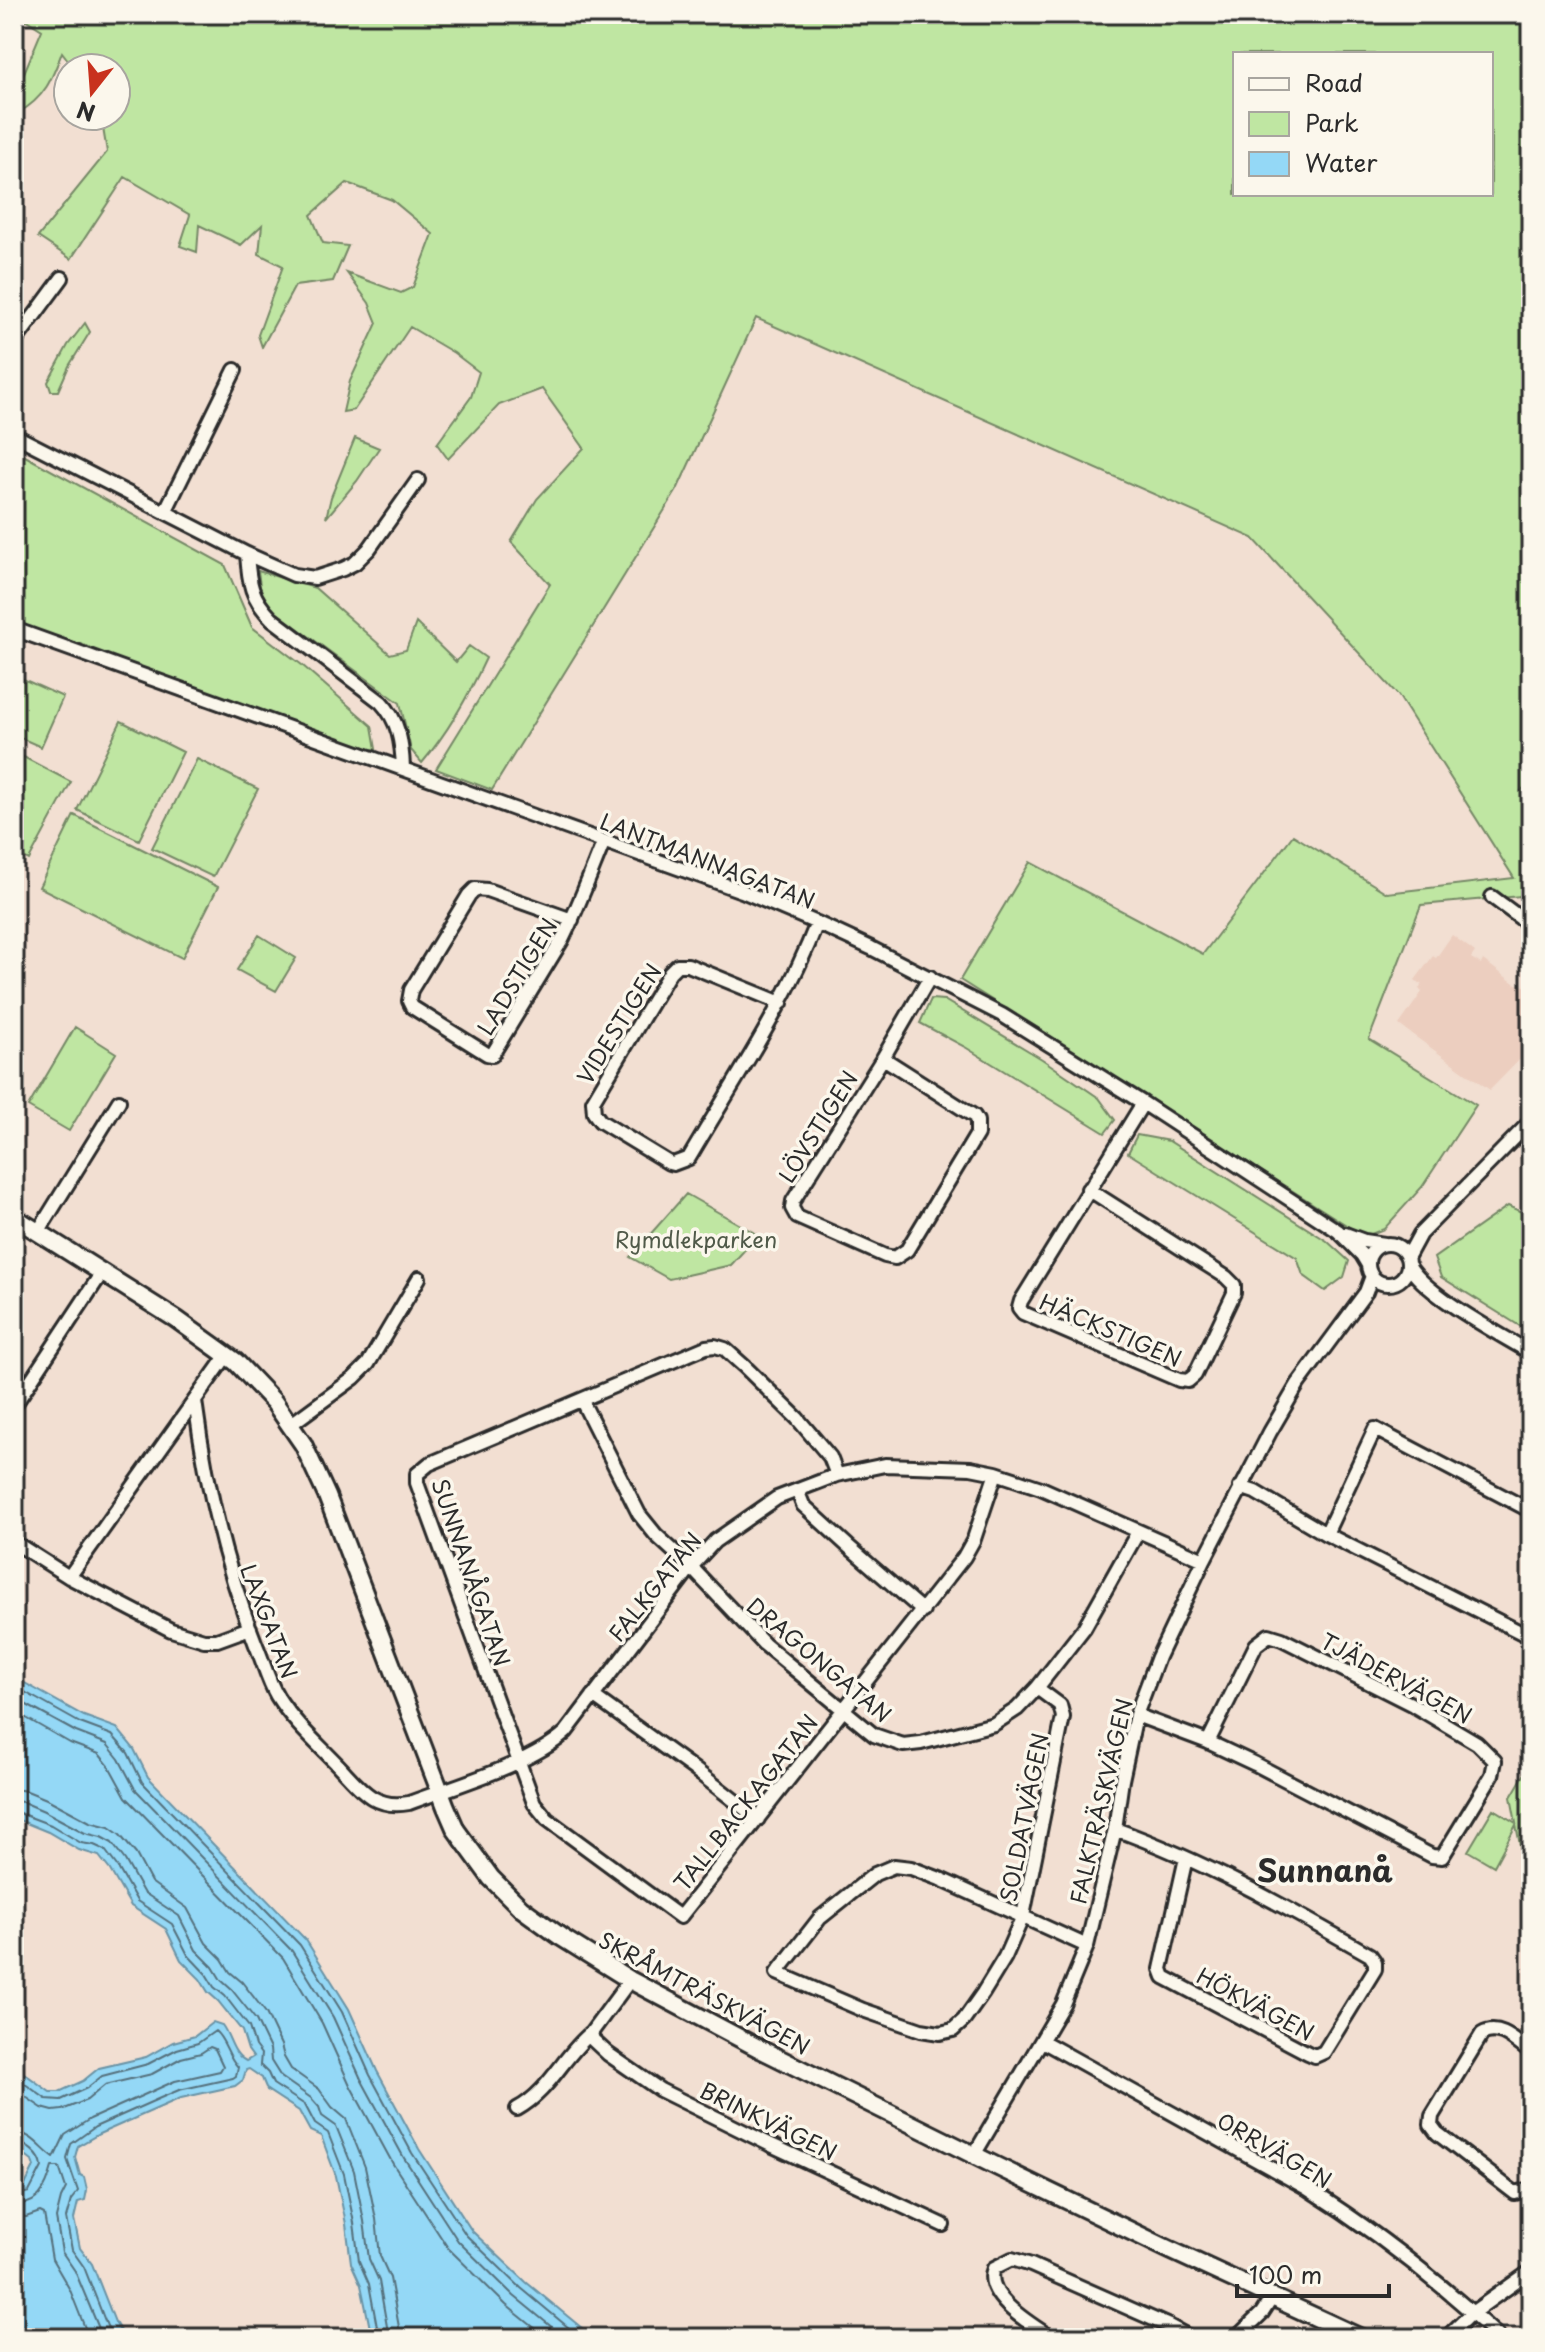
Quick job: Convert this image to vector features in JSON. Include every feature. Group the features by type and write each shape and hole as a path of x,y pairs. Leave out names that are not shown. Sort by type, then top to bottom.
{"main road":[{"name":"SKRÅMTRÄSKVÄGEN","path":"14,1217 103,1271 227,1355 274,1402 303,1444 354,1563 438,1792 456,1830 491,1878 521,1908 630,1980 762,2050 1168,2249 1361,2338"}],"street":[{"path":"14,343 62,278"},
{"path":"165,512 235,370"},
{"path":"14,435 247,554 294,575 315,578 355,563 369,549 418,480"},
{"path":"247,554 249,584 259,606 393,714 402,749 403,768"},
{"name":"LANTMANNAGATAN","path":"14,629 742,891 817,923 1002,1015 1143,1103 1338,1231 1379,1277"},
{"name":"LADSTIGEN","path":"572,920 487,890 475,889 411,990 409,1001 412,1007 492,1055 572,920 604,841"},
{"path":"1492,897 1531,926"},
{"name":"VIDESTIGEN","path":"781,1003 688,965 677,965 593,1101 594,1113 600,1121 669,1163 689,1158 781,1003 803,961 817,923"},
{"name":"LÖVSTIGEN","path":"883,1058 974,1116 978,1127 977,1134 907,1250 895,1258 797,1217 792,1208 793,1201 930,977"},
{"path":"38,1232 119,1101"},
{"name":"HÄCKSTIGEN","path":"1088,1189 1234,1285 1234,1293 1195,1375 1188,1381 1179,1380 1023,1313 1019,1308 1088,1189 1143,1103"},
{"path":"1379,1277 1404,1275 1420,1234 1531,1121"},
{"name":"LANTMANNAGATAN","path":"1338,1231 1364,1241 1390,1245"},
{"path":"1379,1277 1371,1253 1375,1248 1420,1234"},
{"path":"1390,1245 1401,1248 1412,1273 1432,1291"},
{"path":"14,1406 103,1271"},
{"path":"1379,1277 1414,1283 1432,1291 1531,1353"},
{"name":"FALKTRÄSKVÄGEN","path":"974,2155 1063,2004 1087,1946 1115,1829 1136,1715 1158,1657 1240,1487 1298,1384 1379,1277"},
{"path":"290,1425 354,1378 368,1364 419,1278"},
{"name":"SUNNANÅGATAN","path":"680,1917 547,1819 534,1803 426,1509 417,1474 429,1464 706,1347 715,1346 725,1349 797,1418 830,1457 837,1475"},
{"path":"69,1577 227,1355"},
{"name":"LAXGATAN","path":"195,1401 205,1469 225,1558 275,1693 290,1714 363,1791 382,1803 394,1806 438,1792"},
{"name":"DRAGONGATAN","path":"582,1401 639,1514 656,1535 764,1644 874,1735 903,1745 994,1724 1017,1709 1084,1628 1138,1532"},
{"path":"1326,1534 1375,1429 1531,1511"},
{"name":"FALKGATAN","path":"438,1792 517,1762 557,1741 691,1567 715,1541 777,1498 837,1475 885,1465 971,1468 996,1473 1041,1488 1204,1560"},
{"name":"TALLBACKAGATAN","path":"680,1917 964,1557 974,1539 996,1473"},
{"path":"1240,1487 1255,1492 1326,1534 1526,1635 1531,1625"},
{"path":"797,1490 803,1505 923,1611"},
{"path":"14,1542 69,1577 171,1630 196,1639 217,1640 250,1628"},
{"name":"TJÄDERVÄGEN","path":"1136,1715 1208,1742 1328,1800 1432,1856 1442,1857 1492,1775 1495,1761 1477,1743 1413,1705 1269,1635 1256,1645 1208,1742"},
{"name":"SOLDATVÄGEN","path":"1023,1916 1063,1717 1060,1705 1037,1688"},
{"path":"593,1696 758,1819"},
{"name":"HÖKVÄGEN","path":"1115,1829 1186,1858 1290,1910 1370,1955 1375,1969 1324,2052 1315,2056 1308,2053 1164,1977 1161,1969 1186,1858"},
{"path":"1023,1916 1005,1957 970,2011 953,2030 940,2033 921,2030 863,2010 777,1973 820,1918 875,1874 894,1866 911,1868 1023,1916 1087,1946"},
{"path":"517,2109 533,2100 578,2044 591,2033 630,1980"},
{"path":"1531,2053 1500,2031 1490,2030 1482,2034 1432,2116 1431,2125 1437,2133 1515,2193 1531,2189"},
{"name":"BRINKVÄGEN","path":"591,2033 593,2040 608,2054 660,2090 943,2225"},
{"name":"ORRVÄGEN","path":"1042,2041 1345,2212 1500,2338"},
{"path":"1052,2338 1003,2301 993,2288 991,2275 994,2268 1012,2259 1031,2265 1191,2338"},
{"path":"1446,2338 1456,2332 1472,2313 1531,2271"},
{"path":"1236,2338 1262,2313 1273,2296"}],"shaded area":[{"path":"1452,935 1475,952 1471,958 1481,964 1483,960 1514,983 1531,988 1531,1048 1490,1090 1399,1025 1422,992 1419,989 1422,985 1415,980"}],"green space":[{"path":"17,14 1531,14 1531,780 1521,791 1531,796 1531,904 1521,896 1421,905 1369,1039 1476,1105 1422,1187 1384,1229 1371,1234 1359,1233 960,980 1030,862 1203,954 1293,835 1387,893 1514,878 1398,695 1253,538 756,318 677,490 492,790 436,769 550,584 511,542 537,499 584,448 542,389 499,405 448,459 437,444 471,397 479,372 410,327 354,410 343,412 350,381 377,323 369,303 347,273 401,293 413,287 433,234 392,200 347,183 311,215 323,243 348,246 333,281 295,286 262,347 258,335 283,266 259,254 262,225 241,245 199,225 197,252 180,246 190,215 125,177 71,259 38,237 107,152 104,132 132,132 132,52 52,52 52,76 35,101 18,113 20,129 14,135 14,91 42,30"},
{"path":"85,323 90,332 58,391 51,391 48,382 68,345"},
{"path":"355,438 379,448 326,518 331,497"},
{"path":"14,450 225,565 252,627 302,665 372,726 376,749 363,749 14,622"},
{"path":"258,571 315,588 390,654 406,650 416,623 456,662 469,646 486,658 457,713 422,763 411,750 400,703 262,602"},
{"path":"14,675 63,697 41,747 14,735"},
{"path":"121,721 183,752 139,840 77,810"},
{"path":"14,752 71,782 29,860 14,852"},
{"path":"197,759 258,789 213,877 152,848"},
{"path":"74,815 218,887 182,958 39,887"},
{"path":"259,935 296,958 276,991 237,970"},
{"path":"931,999 944,1000 1042,1059 1099,1098 1115,1120 1105,1133 920,1023"},
{"path":"75,1027 116,1053 69,1131 28,1107"},
{"path":"1137,1135 1169,1141 1327,1241 1349,1261 1344,1277 1325,1291 1303,1275 1297,1258 1128,1153"},
{"name":"Rymdlekparken","path":"686,1194 758,1235 731,1265 669,1279 630,1257"},
{"path":"1508,1206 1531,1216 1531,1333 1441,1277 1434,1258"},
{"path":"1531,1763 1531,1873 1525,1870 1516,1825 1494,1866 1468,1851 1493,1809 1516,1823 1511,1797"}],"water":[{"path":"14,1677 84,1716 117,1728 134,1749 148,1777 306,1940 349,2009 377,2071 419,2149 472,2231 526,2282 594,2338 372,2338 361,2285 351,2263 336,2176 321,2136 310,2131 299,2111 267,2090 262,2078 249,2069 235,2086 181,2098 78,2146 75,2157 87,2190 85,2200 78,2202 74,2219 80,2248 92,2264 124,2338 14,2338 14,2174 24,2187 34,2167 32,2161 14,2147 14,2066 50,2092 59,2092 83,2081 99,2068 146,2057 173,2042 195,2036 213,2022 222,2025 241,2058 246,2061 253,2057 242,2031 181,1960 166,1929 131,1906 99,1856 79,1850 48,1832 14,1818"}],"district":[{"name":"Sunnanå","path":"1325,1869"}]}
